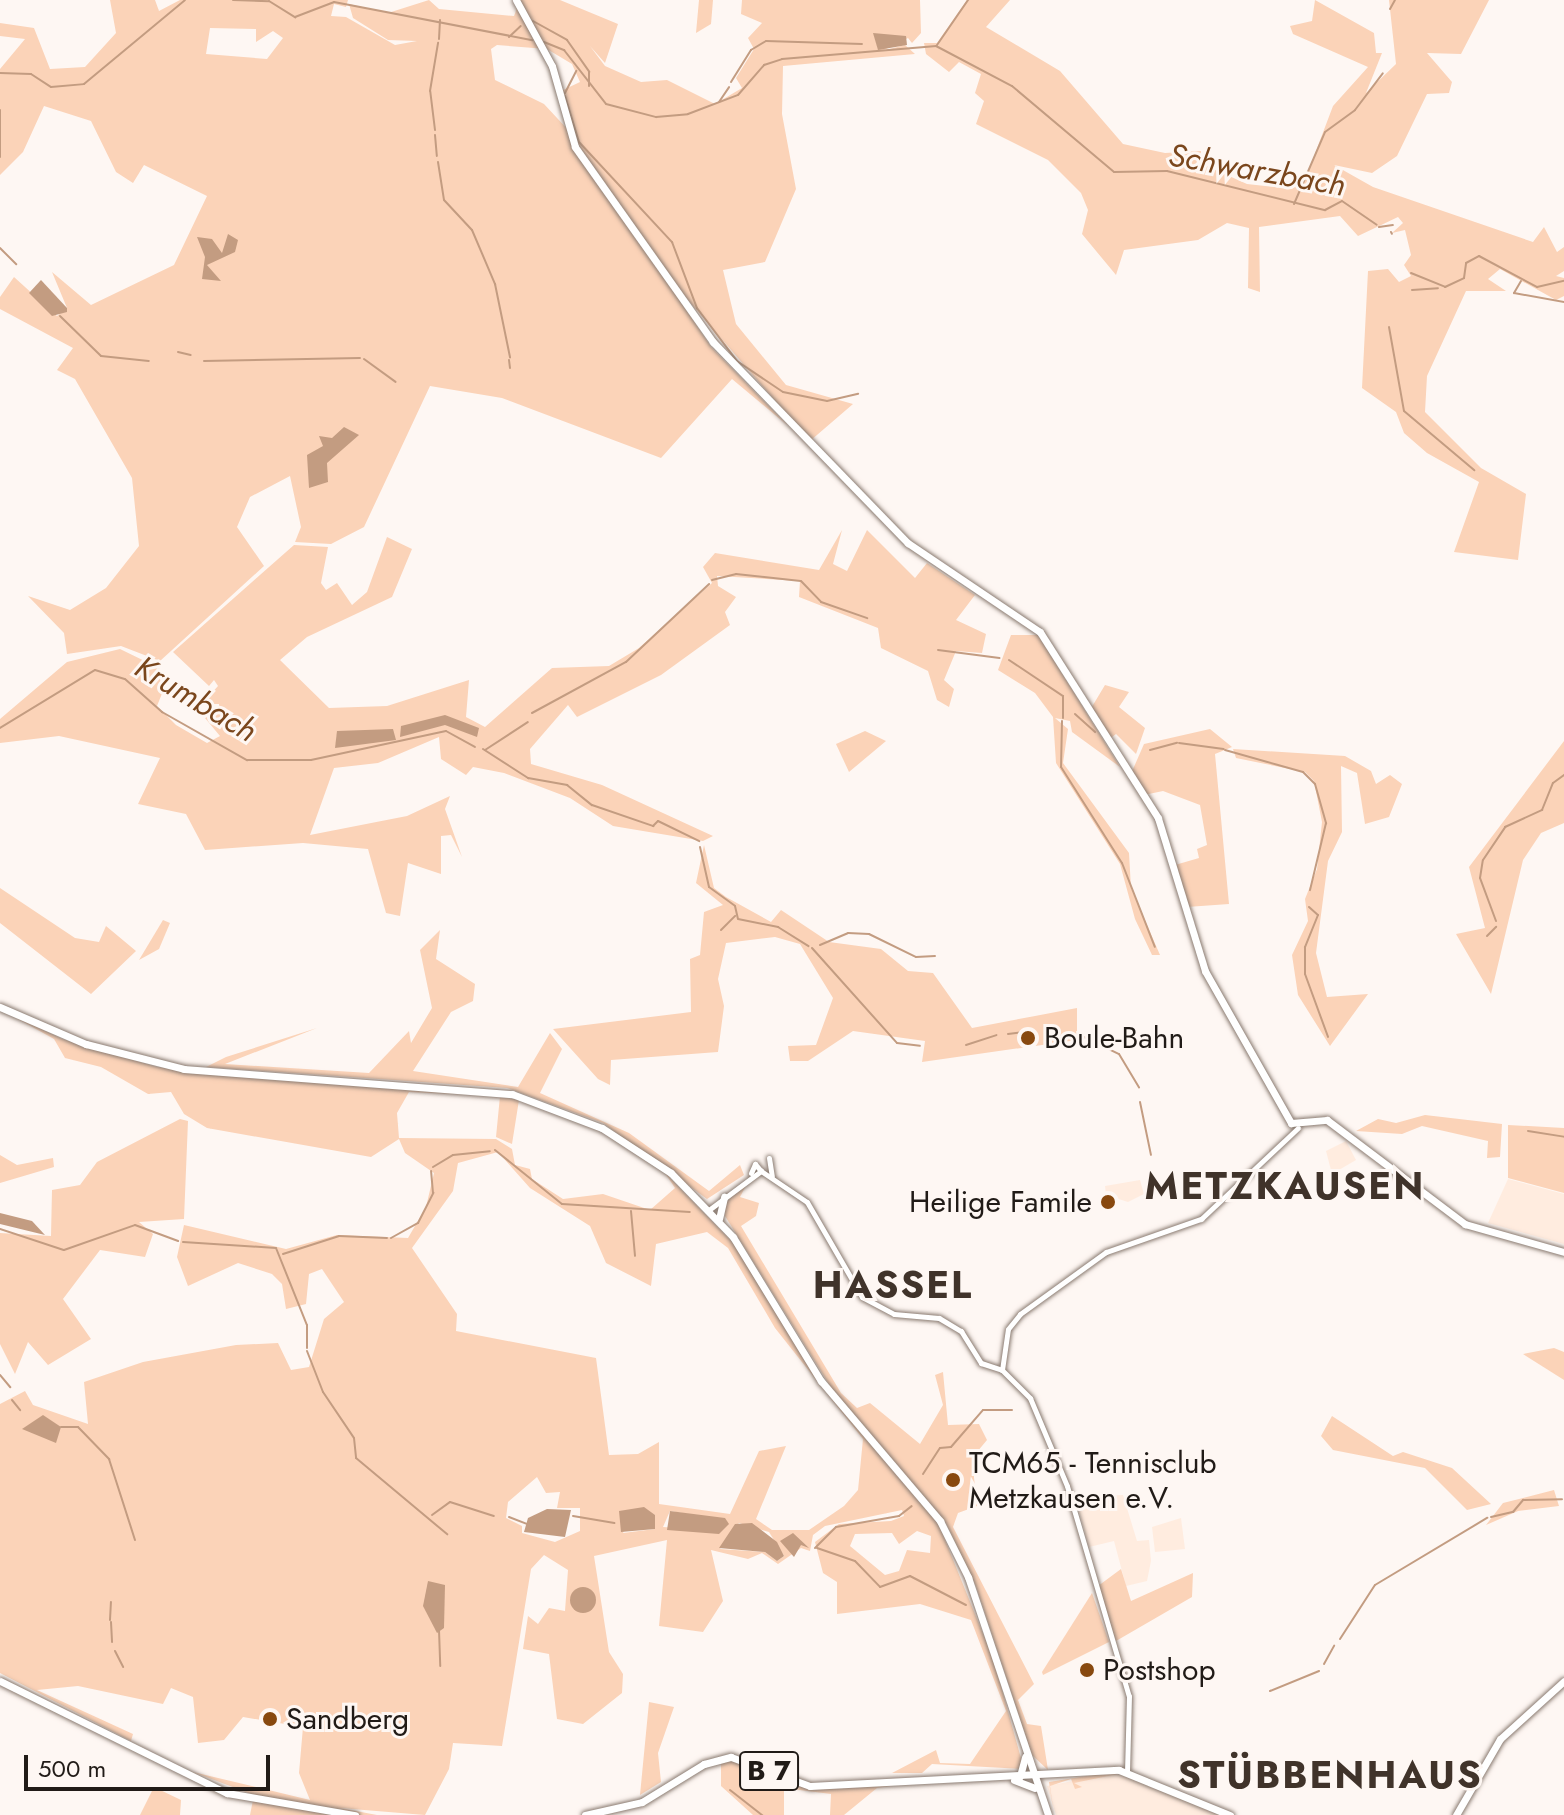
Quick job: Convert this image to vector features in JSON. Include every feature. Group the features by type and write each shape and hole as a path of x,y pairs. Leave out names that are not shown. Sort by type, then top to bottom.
{"main road":[{"path":"516,0 552,66 575,147 713,342 914,548 959,583 1033,622 1158,818 1205,971 1298,1128 1327,1120 1464,1223 1564,1252"},
{"path":"0,1007 86,1044 184,1069 447,1084 526,1098 615,1135 719,1219 821,1381 914,1486 968,1577 1034,1776 1035,1788 1045,1805"},
{"path":"719,1219 724,1197"},
{"path":"0,1681 201,1783 295,1806 355,1815"},
{"path":"1456,1815 1500,1739 1564,1681"},
{"path":"1024,1746 1025,1757 1048,1815"},
{"name":"B 7","path":"585,1815 642,1802 727,1757 807,1786 1034,1776"},
{"path":"1019,1777 1025,1757"},
{"path":"1034,1776 1116,1769 1130,1771 1230,1815"},
{"path":"1043,1796 1051,1774"},
{"name":"B 7","path":"1000,1778 1035,1788"}],"street":[{"path":"1002,1370 1008,1329 1020,1314 1106,1252 1201,1219 1298,1128"},
{"path":"769,1158 773,1177"},
{"path":"710,1209 752,1173 755,1164 807,1202 862,1297 894,1314 939,1318 963,1333 972,1355 1002,1370 1030,1398 1067,1486 1125,1679 1130,1771"},
{"path":"1116,1769 1130,1750"}],"shaded area":[{"path":"110,0 155,0 159,11 180,0 348,0 346,7 334,4 331,16 346,17 395,45 417,41 388,40 353,18 349,4 388,13 429,0 439,9 514,16 520,0 560,0 618,24 605,63 590,46 605,66 641,82 667,80 715,104 742,88 736,78 754,49 748,38 762,23 741,14 742,0 920,0 921,33 912,43 908,38 882,51 905,45 915,54 783,66 782,114 796,189 765,262 723,270 736,324 786,385 853,404 810,441 687,299 680,301 711,347 787,425 732,379 661,458 502,398 430,386 364,527 331,544 295,542 301,527 290,476 250,497 237,527 264,566 160,661 121,646 67,654 64,633 28,596 70,610 106,588 139,546 132,478 75,379 57,370 73,348 0,309 0,297 14,277 57,316 67,308 52,272 91,305 174,265 207,196 144,165 133,183 116,172 91,121 44,106 23,152 0,175 0,69 25,39 0,36 0,23 34,28 50,69 85,67 116,33","holes":["210,28 256,29 256,42 273,31 283,38 267,59 206,54","497,45 547,49 572,64 580,82 561,91 571,133 544,104 495,80 491,49"]},
{"path":"699,0 713,0 711,24 696,33"},
{"path":"967,0 1010,0 986,27 1060,71 1123,144 1165,153 1201,151 1200,163 1247,184 1292,189 1308,172 1333,106 1368,67 1293,34 1290,26 1312,21 1315,0 1374,33 1376,53 1382,53 1366,93 1396,64 1389,0 1489,0 1461,54 1427,53 1452,82 1449,93 1427,94 1397,156 1372,173 1334,165 1373,187 1533,242 1544,227 1557,252 1564,247 1564,271 1556,276 1564,278 1564,296 1556,300 1500,269 1488,279 1506,291 1466,291 1427,376 1425,412 1481,468 1526,494 1518,560 1454,552 1479,482 1427,453 1404,433 1396,412 1362,388 1368,271 1388,269 1399,282 1411,276 1404,265 1411,255 1405,230 1392,233 1403,223 1398,217 1358,236 1340,216 1259,227 1260,292 1248,288 1249,228 1227,223 1198,240 1124,250 1116,275 1082,234 1088,210 1081,193 1048,160 976,124 984,101 975,93 981,74 959,62 949,72 926,54 924,43 937,43"},
{"path":"873,33 906,36 907,45 878,50"},
{"path":"228,234 238,240 235,252 207,265 221,281 202,279 205,257 197,237 212,239 222,253"},
{"path":"41,280 67,308 67,312 52,316 29,293"},
{"path":"344,427 359,435 327,463 328,482 309,488 307,455 323,446 319,436 332,438"},
{"path":"842,530 833,564 847,571 867,530 915,578 927,563 975,595 956,620 986,634 982,653 956,651 944,680 954,689 949,707 937,700 928,671 881,648 878,628 799,597 800,581 717,576 718,586 736,597 725,612 730,625 661,675 577,717 568,705 530,749 531,764 602,785 713,836 703,841 613,826 570,798 504,773 473,767 466,775 441,759 439,737 378,763 334,768 310,835 407,816 450,796 445,809 462,857 451,835 441,836 441,874 408,863 400,916 386,913 368,849 303,843 205,850 186,814 138,804 160,758 59,736 0,743 0,719 67,662 120,649 159,668 165,686 157,706 176,725 207,743 220,736 205,718 219,712 219,704 202,704 218,686 214,680 209,686 173,652 294,545 328,547 321,583 326,590 337,583 352,605 367,592 387,537 412,549 392,597 307,637 280,660 329,708 387,706 469,680 466,717 485,727 552,668 609,666 639,648 712,583 703,567 715,553 819,570"},
{"path":"1011,635 1038,635 1120,767 1072,732 1070,721 1055,718 1068,729 1063,763 1129,853 1131,888 1160,955 1152,955 1135,919 1120,864 1056,763 1053,717 1035,693 998,670"},
{"path":"1105,685 1129,692 1119,707 1145,728 1136,754 1116,734 1107,741 1090,710"},
{"path":"445,715 479,728 477,737 445,725 400,737 401,726"},
{"path":"393,729 396,740 335,748 337,731"},
{"path":"1210,729 1232,747 1215,754 1229,904 1187,907 1175,865 1199,858 1197,849 1207,845 1200,805 1163,791 1144,795 1130,776 1144,744"},
{"path":"865,731 886,741 849,772 836,744"},
{"path":"1564,741 1564,823 1541,833 1523,860 1491,994 1456,934 1485,928 1469,867"},
{"path":"1233,749 1345,756 1371,771 1376,784 1390,775 1402,784 1389,817 1365,824 1357,773 1341,766 1342,832 1328,861 1316,953 1327,997 1368,994 1330,1046 1298,995 1292,955 1308,921 1305,899 1317,869 1322,822 1314,781 1305,772 1236,758"},
{"path":"704,845 714,888 726,897 771,922 781,910 829,942 881,949 908,971 933,973 972,1028 1077,1008 1077,1040 922,1062 925,1041 853,1031 808,1061 790,1061 788,1046 816,1045 833,998 800,944 775,937 726,943 718,979 724,1006 718,1052 611,1060 610,1085 598,1079 553,1029 691,1012 690,959 700,955 704,912 723,905 696,883"},
{"path":"0,888 75,938 99,942 106,926 136,951 91,994 0,923"},
{"path":"163,920 170,923 159,949 139,960"},
{"path":"440,930 436,959 475,984 473,1001 451,1012 413,1071 518,1087 550,1033 562,1049 540,1093 629,1133 709,1191 740,1165 744,1175 707,1199 603,1123 507,1088 206,1067 226,1057 317,1028 225,1064 369,1073 409,1031 411,1043 432,1008 420,950"},
{"path":"0,1009 62,1039 157,1067 272,1080 446,1087 495,1096 409,1092 397,1113 399,1138 496,1139 512,1149 515,1165 530,1169 532,1179 563,1199 603,1194 650,1210 675,1188 665,1173 737,1247 801,1354 939,1525 994,1661 1024,1769 932,1764 922,1773 892,1773 936,1750 940,1763 970,1764 1006,1711 971,1620 920,1604 837,1614 837,1582 823,1573 815,1542 839,1524 891,1521 904,1516 902,1510 825,1526 813,1535 810,1551 801,1548 778,1564 762,1553 748,1559 711,1550 723,1601 703,1632 659,1626 667,1540 594,1556 609,1652 623,1674 622,1693 583,1724 557,1719 549,1654 523,1649 528,1616 538,1624 549,1608 565,1611 568,1570 544,1555 531,1569 502,1746 453,1743 449,1769 425,1815 340,1808 377,1815 250,1815 254,1795 193,1772 310,1800 299,1773 303,1727 243,1717 224,1740 198,1743 193,1697 171,1688 163,1704 78,1686 37,1690 133,1734 131,1741 0,1673 0,1404 25,1391 33,1405 88,1424 84,1382 143,1362 236,1345 278,1343 291,1370 309,1367 324,1319 344,1302 322,1269 309,1274 306,1304 286,1309 282,1284 272,1274 238,1263 188,1286 177,1257 184,1225 286,1249 337,1235 408,1238 426,1207 434,1173 405,1153 399,1139 371,1157 207,1128 184,1114 171,1092 148,1094 101,1067 65,1058 54,1039","holes":["498,1152 530,1188 590,1226 606,1263 651,1286 656,1244 707,1232 728,1248 775,1328 863,1439 858,1490 844,1506 809,1530 772,1530 756,1519 786,1446 759,1451 730,1514 659,1504 659,1442 638,1454 609,1455 596,1358 456,1331 457,1314 412,1248 453,1191 458,1163","537,1477 546,1493 560,1492 557,1508 580,1508 580,1531 555,1542 522,1533 522,1526 506,1518 508,1502","633,1510 655,1515 655,1529 623,1533","670,1511 725,1518 710,1530 663,1527","739,1523 769,1532 784,1556 777,1561 765,1552 720,1549","917,1531 931,1536 930,1553 907,1550 899,1571 885,1575 850,1546 855,1534 892,1533 899,1544"]},
{"path":"500,1097 519,1100 512,1144 496,1137"},
{"path":"1425,1115 1502,1124 1500,1157 1487,1158 1488,1141 1422,1126 1402,1134 1356,1131 1378,1119 1396,1123"},
{"path":"180,1119 188,1121 184,1219 139,1222 153,1234 145,1257 100,1250 63,1299 91,1339 48,1365 28,1342 15,1374 0,1344 0,1233 51,1236 52,1190 80,1185 97,1162"},
{"path":"1508,1125 1564,1128 1564,1193 1508,1178"},
{"path":"1346,1141 1356,1160 1332,1174 1326,1151"},
{"path":"0,1155 17,1165 53,1158 54,1167 0,1183"},
{"path":"1508,1179 1564,1194 1564,1244 1488,1223"},
{"path":"749,1180 740,1197 759,1203 756,1216 741,1226 841,1393 857,1408 870,1403 920,1444 943,1405 935,1375 943,1372 948,1425 979,1424 987,1440 972,1458 977,1506 958,1513 953,1527 1034,1684 1018,1700 1027,1724 1041,1726 1048,1770 1032,1755 976,1586 946,1523 832,1389 725,1216 724,1204"},
{"path":"1140,1180 1144,1194 1128,1202 1106,1195 1105,1186"},
{"path":"0,1213 32,1221 45,1235 0,1224"},
{"path":"1554,1348 1564,1352 1564,1380 1523,1354"},
{"path":"43,1415 61,1427 56,1443 22,1429"},
{"path":"1332,1416 1393,1456 1403,1452 1452,1468 1491,1504 1467,1510 1425,1468 1333,1450 1321,1436"},
{"path":"1554,1490 1559,1506 1518,1511 1486,1525 1503,1503"},
{"path":"1123,1495 1137,1541 1149,1540 1151,1561 1147,1581 1126,1586 1114,1541 1089,1547 1075,1497"},
{"path":"644,1507 655,1515 655,1529 621,1532 619,1511"},
{"path":"547,1509 571,1510 565,1537 524,1532 528,1518"},
{"path":"670,1511 725,1518 729,1524 719,1534 667,1530"},
{"path":"1181,1518 1185,1549 1155,1552 1152,1527"},
{"path":"752,1523 777,1542 784,1556 777,1561 765,1552 719,1548 735,1524"},
{"path":"793,1533 809,1548 801,1545 794,1557 780,1541"},
{"path":"1121,1569 1131,1601 1193,1573 1192,1597 1116,1641 1098,1586"},
{"path":"428,1581 445,1585 444,1628 437,1633 423,1606"},
{"path":"583,1587 592,1591 596,1600 592,1609 583,1613 574,1609 570,1600 574,1591"},
{"path":"1092,1593 1109,1642 1043,1675 1042,1672"},
{"path":"649,1702 674,1707 658,1753 661,1782 640,1795"},
{"path":"735,1760 807,1788 910,1783 877,1788 844,1815 830,1815 831,1794 784,1788 784,1815 753,1815 721,1786 721,1763"},
{"path":"1105,1773 1118,1774 1074,1783 1082,1787 1075,1789 1071,1779 1050,1786 1054,1815 1049,1782"},
{"path":"1109,1774 1144,1778 1222,1815 1056,1815 1047,1786"},
{"path":"154,1787 181,1800 180,1815 140,1815"}],"waterway":[{"name":"Schwarzbach","path":"0,73 31,74 51,87 84,84 185,0"},
{"name":"Schwarzbach","path":"233,0 269,1 295,17 334,2 532,40"},
{"path":"937,45 968,0"},
{"path":"1390,9 1395,0"},
{"path":"439,39 440,20"},
{"path":"533,21 567,40 589,72 589,86"},
{"path":"509,37 521,26"},
{"path":"731,82 751,50 766,41 862,44"},
{"name":"Schwarzbach","path":"544,42 564,50 606,104 656,117 688,114 738,95 764,65 782,59 936,46 1012,86 1114,172 1167,171 1325,210 1342,201 1377,225"},
{"path":"435,130 430,91 438,43"},
{"path":"565,93 576,71"},
{"path":"1294,204 1325,132 1355,110 1383,73"},
{"path":"719,102 729,87"},
{"path":"565,96 579,142 672,242 697,308 737,361 783,392 827,401 858,394"},
{"name":"Schwarzbach","path":"0,110 0,157"},
{"path":"435,135 437,156"},
{"path":"438,162 444,200 472,230 495,284 510,357"},
{"name":"Schwarzbach","path":"1379,227 1393,225"},
{"path":"0,248 16,264"},
{"name":"Schwarzbach","path":"1411,273 1445,287 1464,278 1466,263 1479,256 1537,287 1564,281"},
{"path":"1521,281 1514,293 1564,302"},
{"path":"1412,290 1438,288"},
{"path":"60,316 101,356 149,361"},
{"path":"1389,327 1404,411 1474,470"},
{"path":"178,352 191,355"},
{"path":"204,361 360,358"},
{"path":"364,359 396,382"},
{"path":"509,360 510,368"},
{"path":"712,580 736,574 801,581 821,602 867,618"},
{"path":"532,713 626,662 709,584"},
{"path":"938,650 999,658"},
{"path":"1009,660 1063,696 1063,718"},
{"name":"Krumbach","path":"0,728 95,670 125,679 162,712 247,760 311,760 446,731 475,747"},
{"path":"1075,714 1095,732"},
{"path":"1062,721 1061,767 1122,863 1155,947"},
{"path":"485,750 528,722"},
{"path":"1150,750 1177,743"},
{"path":"1179,743 1224,749"},
{"name":"Krumbach","path":"483,749 528,778 567,785 592,805 653,826 658,821 699,841"},
{"path":"1225,750 1303,772 1315,784 1326,823 1310,890"},
{"path":"1496,921 1480,878 1483,860 1505,827 1542,810 1553,783 1564,775"},
{"name":"Krumbach","path":"700,847 709,887 735,906 738,919 778,927 809,946"},
{"path":"1309,907 1318,915 1305,947 1305,974 1328,1037"},
{"path":"721,930 735,916"},
{"path":"1487,936 1496,927"},
{"path":"820,945 848,933 869,934 916,957 935,956"},
{"name":"Krumbach","path":"812,948 897,1043 920,1046"},
{"name":"Krumbach","path":"1008,1034 1032,1031"},
{"name":"Krumbach","path":"966,1045 996,1035"},
{"name":"Krumbach","path":"1084,1037 1119,1054 1139,1087"},
{"name":"Krumbach","path":"1140,1102 1151,1155"},
{"path":"1528,1131 1564,1137"},
{"path":"495,1150 562,1204 690,1212"},
{"path":"433,1167 453,1155 490,1151"},
{"path":"391,1238 418,1223 433,1193 431,1171"},
{"path":"631,1211 635,1256"},
{"path":"0,1229 64,1250 135,1225 178,1241"},
{"path":"283,1254 339,1236 387,1238"},
{"path":"183,1242 276,1248 307,1325 307,1348"},
{"path":"307,1351 323,1392 354,1438 356,1458 447,1534"},
{"path":"0,1375 10,1387"},
{"path":"12,1400 20,1410"},
{"path":"923,1474 940,1448 951,1447 983,1410 1012,1410"},
{"path":"61,1427 78,1427 109,1459 135,1540"},
{"path":"1491,1517 1513,1512 1523,1500 1562,1499"},
{"path":"432,1515 450,1502 494,1516"},
{"path":"815,1548 836,1527 899,1516 912,1506"},
{"path":"573,1516 614,1523"},
{"path":"509,1517 527,1524"},
{"path":"1340,1639 1375,1585 1487,1518"},
{"path":"817,1548 855,1561 880,1587 910,1576 966,1605"},
{"path":"110,1620 111,1602"},
{"path":"111,1622 112,1642"},
{"path":"439,1630 440,1666"},
{"path":"1324,1664 1334,1646"},
{"path":"115,1651 123,1667"},
{"path":"1270,1691 1319,1671"},
{"path":"730,1790 762,1815"}],"place":[{"name":"Boule-Bahn","path":"1028,1038"},
{"name":"Heilige Famile","path":"1108,1202"},
{"name":"TCM65 - Tennisclub Metzkausen e.V.","path":"953,1480"},
{"name":"Postshop","path":"1087,1670"},
{"name":"Sandberg","path":"270,1719"}],"district":[{"name":"METZKAUSEN","path":"1285,1186"},
{"name":"HASSEL","path":"893,1285"},
{"name":"STÜBBENHAUS","path":"1330,1775"}]}
